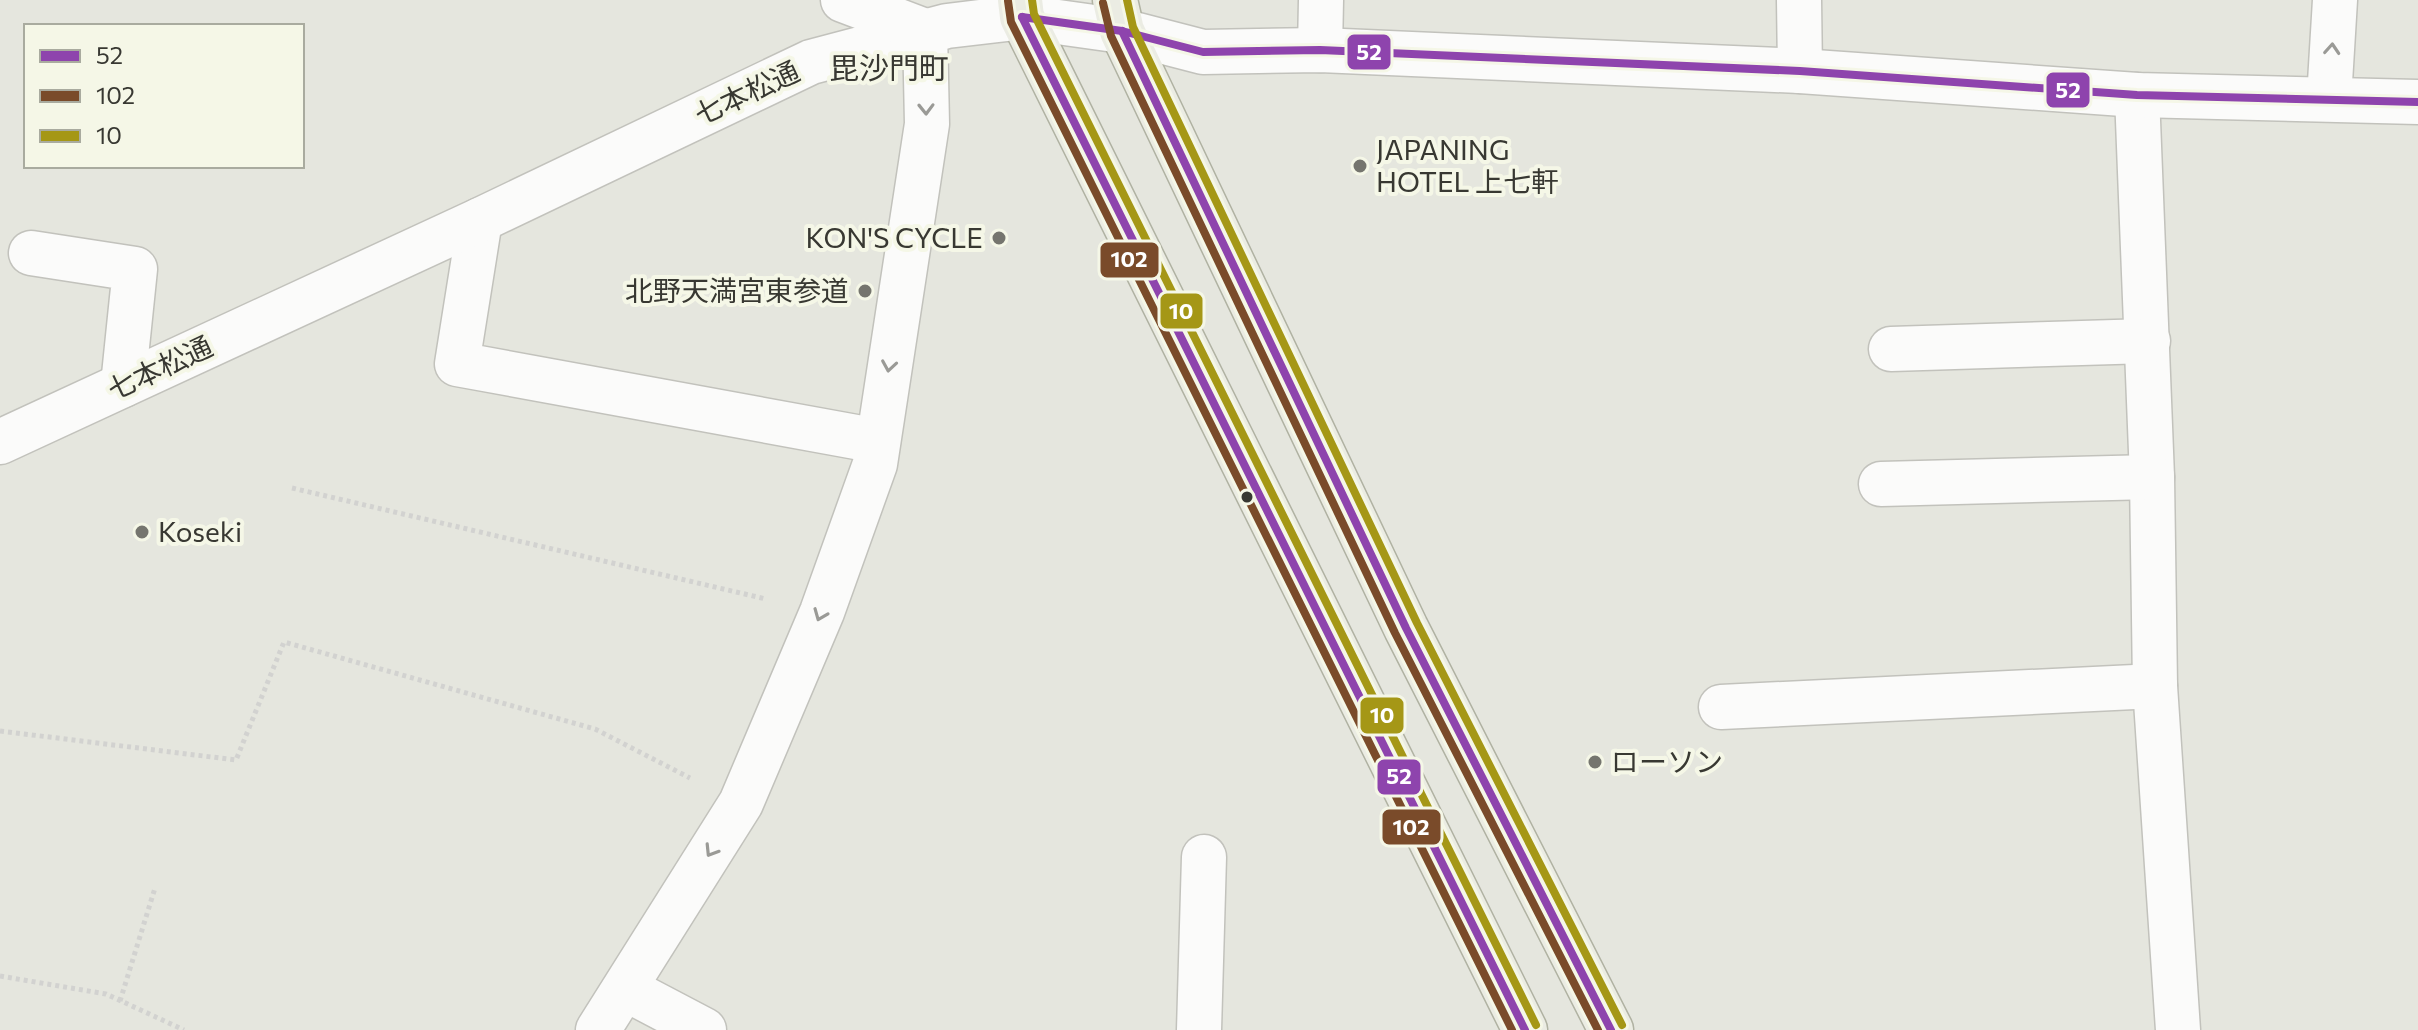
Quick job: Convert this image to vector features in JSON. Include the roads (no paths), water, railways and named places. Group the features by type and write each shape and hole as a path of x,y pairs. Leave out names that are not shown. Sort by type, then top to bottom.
{"main road":[{"path":"1021,8 1525,1030"},
{"path":"1118,15 1406,628 1611,1030"}],"street":[{"path":"598,1030 741,803 822,612 875,464 927,124 925,31 843,0"},
{"path":"1320,50 1321,0"},
{"path":"1799,0 1800,71"},
{"path":"2329,99 2335,0"},
{"name":"七本松通","path":"0,442 480,220 811,62 1021,8 1118,15 1203,52 1320,50 1800,71 2137,95 2418,102"},
{"path":"2137,95 2148,341 2155,686 2178,1030"},
{"path":"480,220 457,364 878,441"},
{"path":"31,253 135,269 123,385"},
{"path":"1891,349 2148,341"},
{"path":"1881,484 2152,477"},
{"path":"1721,707 2155,686"},
{"path":"1199,1030 1204,857"},
{"path":"626,989 704,1030"}],"place":[{"name":"JAPANING HOTEL 上七軒","path":"1360,166"},
{"name":"KON'S CYCLE","path":"999,238"},
{"name":"北野天満宮東参道","path":"865,291"},
{"name":"Koseki","path":"142,532"},
{"name":"ローソン","path":"1595,762"}],"district":[{"name":"毘沙門町","path":"889,69"}]}
